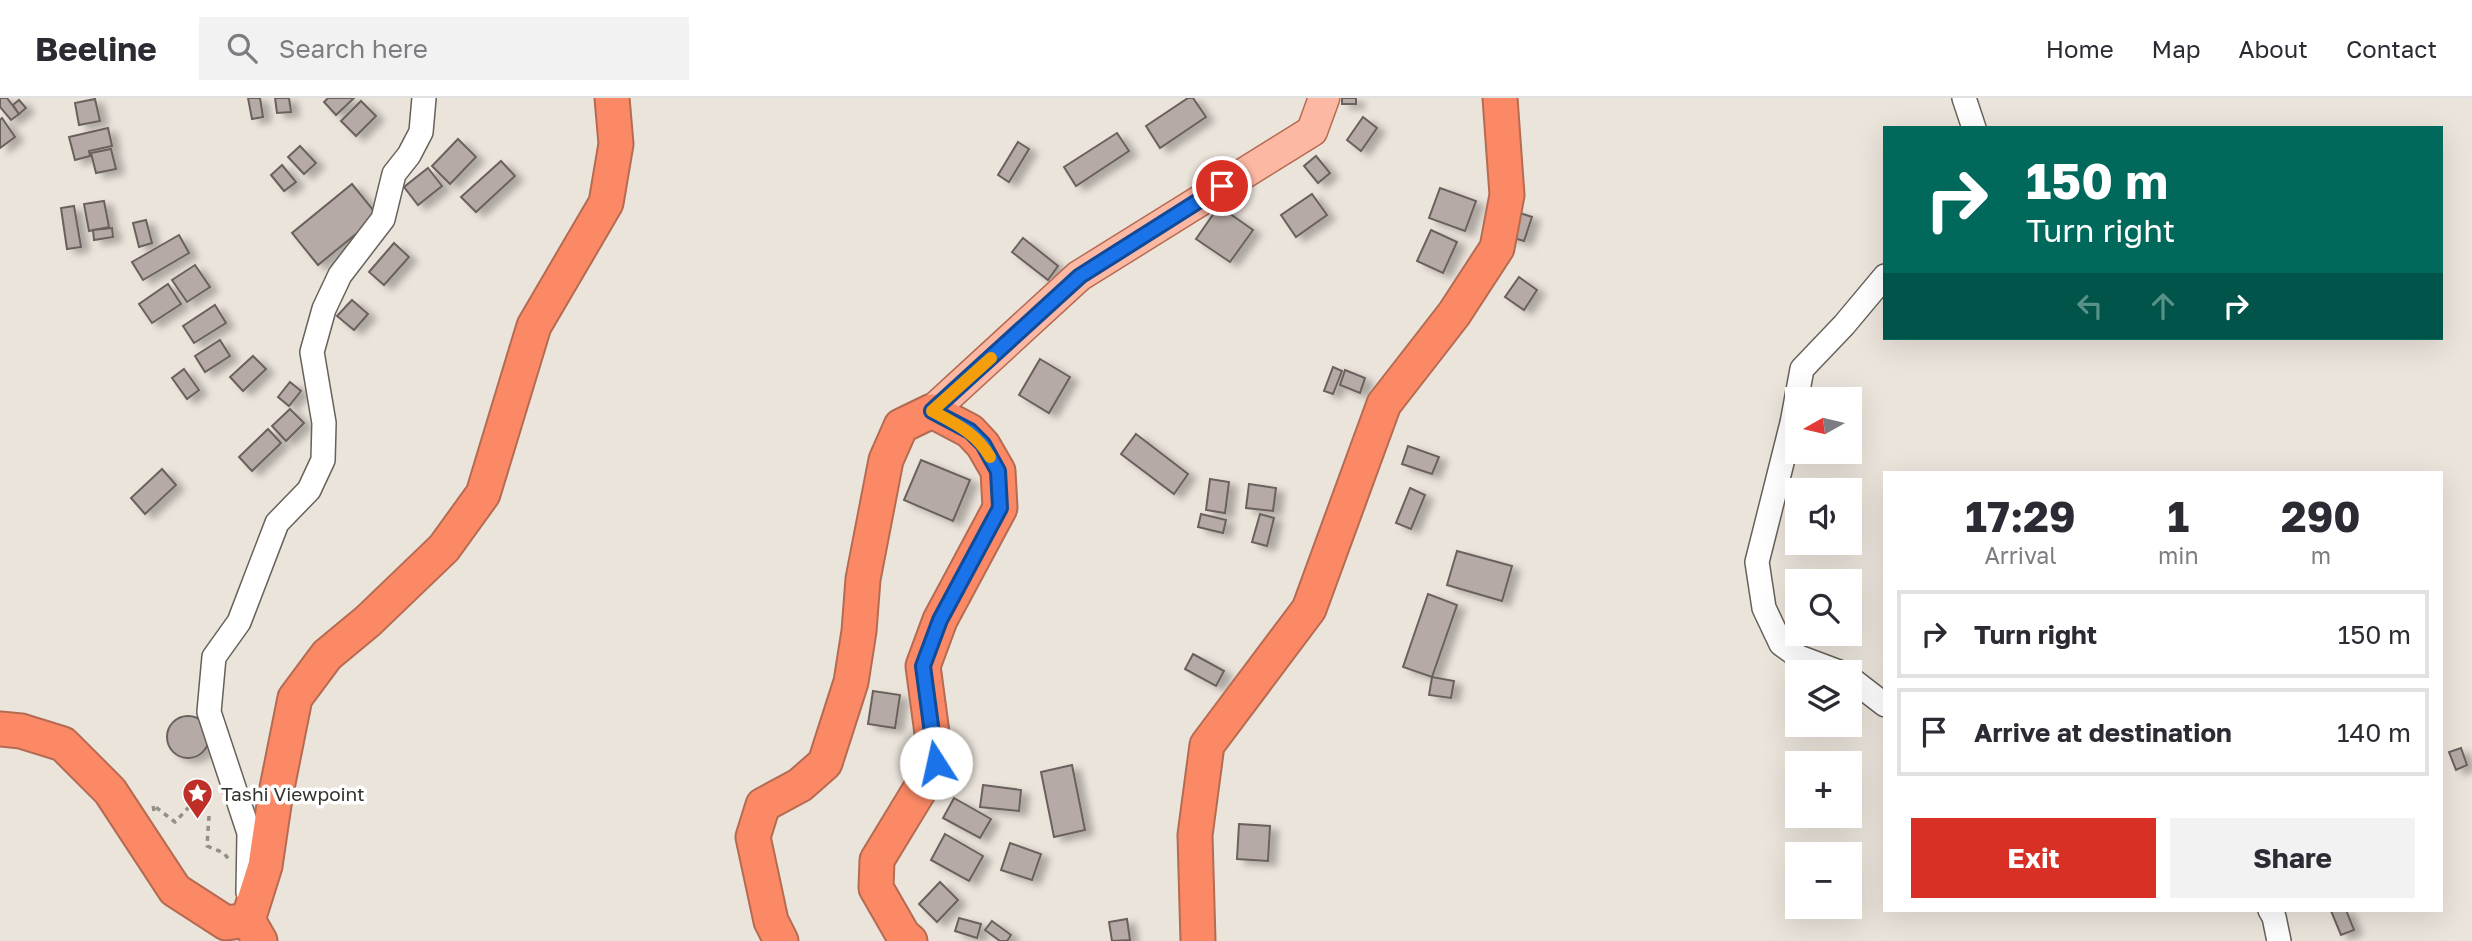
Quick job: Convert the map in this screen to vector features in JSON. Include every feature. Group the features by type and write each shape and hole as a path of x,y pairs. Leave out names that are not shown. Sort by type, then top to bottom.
{"highway":[{"path":"0,729 22,731 63,744 110,791 174,890 226,923 254,930 275,798 295,698 327,655 368,621 444,548 483,494 534,326 606,203 616,144 612,98"},
{"path":"1198,941 1195,835 1207,745 1309,609 1384,404 1454,314 1497,248 1507,195 1500,98"},
{"path":"781,941 771,921 753,837 763,805 800,785 825,763 851,682 863,579 886,460 901,426 932,411 970,431 983,444 998,471 1000,508 940,620 923,666 936,763 877,860 876,888 903,935 910,941"}],"main road":[{"path":"932,411 1080,276 1312,131 1324,98"}],"street":[{"path":"254,930 249,833 209,712 214,657 239,622 277,523 309,490 323,460 324,423 312,352 324,309 340,275 383,219 394,174 410,155 421,132 424,98"},
{"path":"1964,98 1973,126"},
{"path":"1807,660 1781,644 1764,608 1757,562 1792,423 1802,369 1883,278"},
{"path":"1862,687 1883,703"},
{"path":"2271,912 2279,941"}],"path":[{"path":"209,816 207,846 225,853 230,862"}],"building":[{"path":"0,98 7,98 19,114 11,120 0,107"},
{"path":"248,98 260,98 263,117 252,119"},
{"path":"275,98 289,98 291,112 277,113"},
{"path":"328,98 354,98 336,115 324,102"},
{"path":"1188,98 1193,98 1206,117 1160,148 1146,126"},
{"path":"1342,98 1356,98 1356,104 1342,104"},
{"path":"95,99 100,121 79,125 75,103"},
{"path":"19,100 26,108 19,114 13,105"},
{"path":"361,101 376,116 356,136 341,121"},
{"path":"1363,117 1377,128 1361,151 1347,140"},
{"path":"2,118 15,137 0,148 0,120"},
{"path":"108,128 112,146 89,151 90,156 75,160 69,137"},
{"path":"1117,133 1129,151 1076,186 1064,167"},
{"path":"458,139 476,157 450,184 432,166"},
{"path":"1018,142 1029,149 1009,182 998,175"},
{"path":"300,146 316,163 304,174 288,157"},
{"path":"111,149 116,169 96,173 91,153"},
{"path":"1316,156 1330,173 1318,183 1304,166"},
{"path":"501,161 515,176 476,212 461,197"},
{"path":"282,165 296,182 284,191 271,175"},
{"path":"428,168 442,186 418,205 404,187"},
{"path":"352,184 378,216 318,265 292,233"},
{"path":"1440,188 1476,201 1465,231 1429,218"},
{"path":"1312,194 1327,215 1296,237 1281,215"},
{"path":"104,201 109,227 89,231 84,204"},
{"path":"74,206 81,247 67,249 61,208"},
{"path":"1219,206 1253,230 1230,262 1196,239"},
{"path":"1514,211 1532,217 1524,241 1507,236"},
{"path":"146,220 152,243 139,247 133,223"},
{"path":"112,228 113,237 94,240 93,230"},
{"path":"1431,230 1457,242 1443,273 1417,261"},
{"path":"179,235 189,253 143,280 132,262"},
{"path":"1023,238 1058,266 1048,280 1012,252"},
{"path":"394,243 409,257 384,285 369,272"},
{"path":"195,265 210,287 187,302 172,280"},
{"path":"1519,277 1537,290 1524,310 1505,297"},
{"path":"168,284 181,304 152,323 139,304"},
{"path":"352,300 368,314 354,330 337,316"},
{"path":"215,305 226,323 194,343 183,326"},
{"path":"220,340 230,356 205,372 195,356"},
{"path":"253,356 266,369 243,391 230,377"},
{"path":"1040,359 1070,377 1049,413 1019,395"},
{"path":"1333,367 1342,371 1333,394 1324,391"},
{"path":"184,369 199,390 187,399 172,378"},
{"path":"1345,370 1365,378 1360,393 1340,385"},
{"path":"290,382 301,391 289,406 278,397"},
{"path":"290,409 304,423 286,441 272,426"},
{"path":"268,429 281,443 252,471 239,457"},
{"path":"1136,434 1188,474 1174,494 1121,454"},
{"path":"1408,446 1439,457 1432,474 1402,464"},
{"path":"921,460 970,480 953,521 904,500"},
{"path":"162,469 176,485 145,514 131,498"},
{"path":"1210,479 1229,482 1225,513 1206,510"},
{"path":"1249,484 1276,488 1273,511 1246,508"},
{"path":"1410,488 1425,495 1411,529 1396,523"},
{"path":"1201,514 1226,520 1223,533 1198,527"},
{"path":"1260,514 1274,518 1267,546 1252,542"},
{"path":"1457,551 1512,566 1502,601 1447,585"},
{"path":"1428,594 1457,605 1432,677 1403,667"},
{"path":"1193,654 1224,671 1216,686 1185,669"},
{"path":"1432,677 1454,681 1451,698 1429,695"},
{"path":"873,691 900,695 895,728 868,724"},
{"path":"188,716 203,722 209,737 203,752 188,758 173,752 167,737 173,722"},
{"path":"2461,748 2467,765 2456,770 2449,752"},
{"path":"1072,765 1085,830 1054,837 1041,772"},
{"path":"983,785 1021,790 1019,811 980,807"},
{"path":"954,798 991,819 980,838 943,818"},
{"path":"1239,824 1270,826 1268,861 1237,859"},
{"path":"945,834 983,856 969,881 931,860"},
{"path":"1010,843 1041,854 1032,880 1001,870"},
{"path":"940,882 958,900 937,922 919,904"},
{"path":"2331,912 2347,912 2354,930 2341,935"},
{"path":"959,918 981,924 977,938 955,931"},
{"path":"1127,919 1130,940 1112,941 1109,922"},
{"path":"992,921 1011,935 1007,941 1000,941 985,930"}],"slow traffic":[{"path":"990,457 983,444 970,431 932,411 991,358"}],"place":[{"name":"Tashi Viewpoint","path":"198,820"}],"route":[{"path":"936,763 923,666 940,620 1000,508 998,471 983,444 970,431 932,411 1080,276 1222,186"}]}
